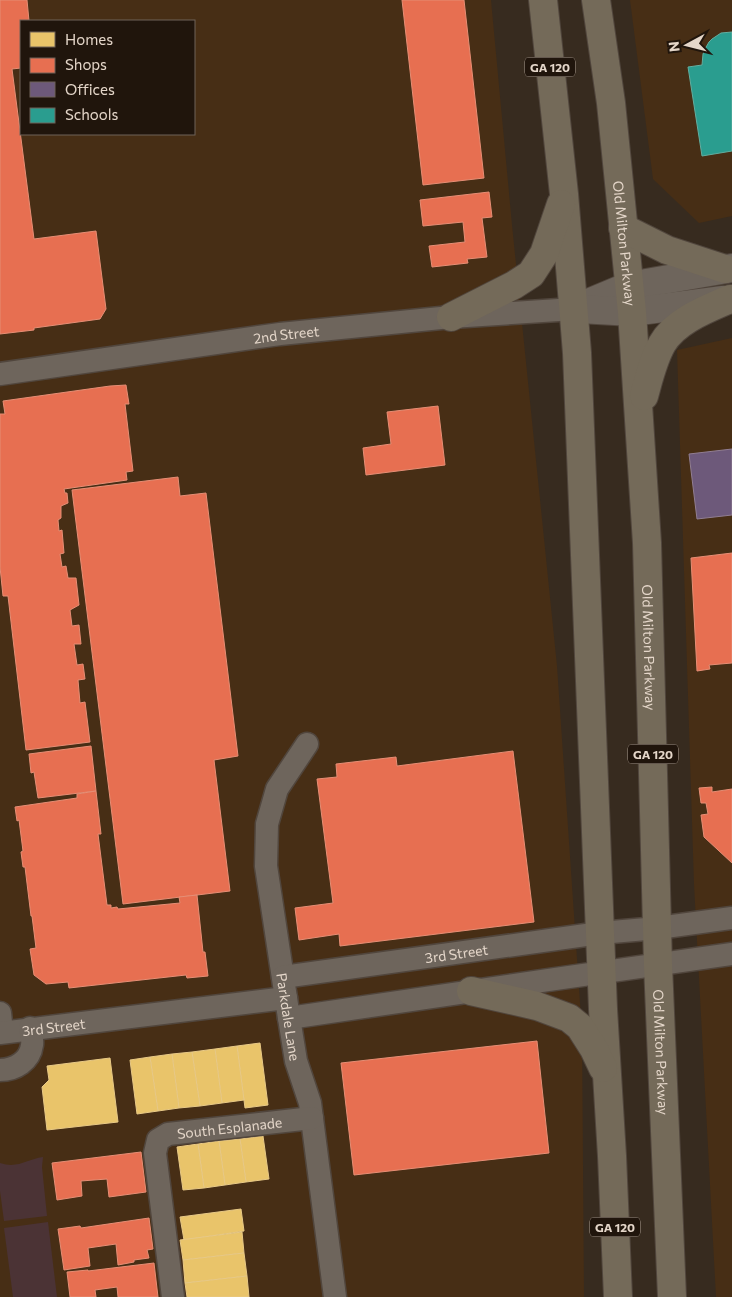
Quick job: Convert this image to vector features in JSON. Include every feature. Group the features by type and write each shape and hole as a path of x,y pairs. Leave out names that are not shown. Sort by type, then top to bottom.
{"highway":[{"name":"Old Milton Parkway","path":"596,0 611,103 630,299 647,543 658,928 646,967 672,1297"},
{"name":"GA 120","path":"542,2 564,194 577,353 600,932 618,1297"},
{"path":"451,317 514,285 531,274 544,254 564,194"},
{"path":"623,228 667,250 728,268"},
{"path":"638,414 653,365 663,342 680,325 700,312 731,299"},
{"path":"471,991 537,1006 569,1018 580,1027 594,1049 607,1078"}],"street":[{"path":"574,309 630,299 728,268"},
{"path":"630,299 731,299"},
{"name":"2nd Street","path":"0,374 280,334 451,317 574,309"},
{"name":"Parkdale Lane","path":"306,744 277,789 267,824 266,866 296,1060 310,1103 334,1297"},
{"name":"3rd Street","path":"286,998 600,932 658,928 732,918"},
{"name":"3rd Street","path":"1,1026 30,1028 286,998 471,991 732,954"},
{"path":"0,1070 16,1067 30,1053 32,1043 30,1028"},
{"name":"South Esplanade","path":"173,1297 155,1153 158,1140 168,1134 312,1118"}],"shaded area":[{"path":"0,0 491,0 557,666 582,1032 584,1297 0,1297"},
{"path":"630,0 732,0 732,216 699,223 653,179"},
{"path":"732,338 732,1297 716,1297 694,884 677,350"},
{"path":"43,1157 42,1167 47,1216 4,1221 0,1191 0,1163 12,1165"},
{"path":"48,1222 57,1297 13,1297 4,1228"}],"building: Homes":[{"path":"260,1043 268,1105 245,1108 237,1046"},
{"path":"237,1046 244,1100 222,1103 215,1049"},
{"path":"215,1049 222,1103 200,1106 192,1052"},
{"path":"192,1052 200,1106 179,1108 172,1054"},
{"path":"172,1054 179,1108 158,1111 150,1057"},
{"path":"150,1057 158,1111 137,1114 130,1060"},
{"path":"110,1058 118,1122 47,1130 42,1087 49,1080 47,1066"},
{"path":"263,1136 269,1179 246,1182 240,1139"},
{"path":"240,1139 246,1182 225,1185 219,1141"},
{"path":"219,1141 225,1185 204,1188 198,1144"},
{"path":"198,1144 204,1188 183,1190 177,1147"},
{"path":"241,1209 244,1231 184,1240 180,1217"},
{"path":"242,1232 244,1253 183,1260 180,1240"},
{"path":"244,1253 247,1276 185,1283 183,1260"},
{"path":"247,1276 249,1297 187,1297 185,1283"}],"building: Shops":[{"path":"0,0 27,0 29,20 20,20 20,68 12,69 34,239 96,231 106,309 100,319 0,334"},
{"path":"402,0 464,0 484,178 423,185"},
{"path":"489,192 492,217 482,218 487,257 467,259 468,263 432,267 429,246 465,242 463,222 423,226 420,200"},
{"path":"126,385 129,404 125,404 133,471 126,472 127,480 64,489 65,493 67,493 68,503 61,506 61,518 58,520 59,531 62,530 64,553 60,554 62,567 66,566 68,578 76,578 79,605 70,610 72,626 79,625 81,644 74,644 77,665 83,664 85,679 78,680 80,703 85,702 90,742 26,750 8,596 3,596 0,567 0,414 5,414 3,401"},
{"path":"438,406 445,465 366,475 363,448 391,444 387,412"},
{"path":"178,477 180,496 206,493 238,756 214,760 230,891 123,904 72,490"},
{"path":"732,553 732,663 709,665 710,669 697,671 691,558"},
{"path":"91,746 96,791 38,798 34,772 31,773 29,754"},
{"path":"513,751 534,922 340,946 339,934 299,940 295,908 333,903 317,779 337,777 336,764 396,757 397,766"},
{"path":"712,787 712,792 732,789 732,863 704,837 701,815 708,814 706,803 701,803 699,788"},
{"path":"96,791 101,834 98,834 107,905 111,905 111,908 117,907 118,909 180,903 179,897 197,895 203,952 205,952 208,976 187,978 186,975 69,988 68,982 46,984 34,975 30,949 36,948 25,867 23,867 21,852 23,851 19,820 17,821 15,807 77,798 77,794"},
{"path":"537,1041 549,1153 354,1175 341,1063"},
{"path":"141,1152 146,1192 109,1197 107,1179 81,1181 82,1196 57,1200 52,1163"},
{"path":"149,1218 153,1249 147,1250 149,1258 118,1265 116,1244 88,1248 90,1266 64,1270 58,1229 80,1226 81,1228"},
{"path":"154,1263 158,1297 118,1297 117,1287 95,1290 96,1297 70,1297 67,1272"}],"building: Offices":[{"path":"732,449 732,515 697,519 689,454"}],"building: Schools":[{"path":"732,32 732,151 702,156 688,67 702,65 703,54 709,42 721,33"}]}
